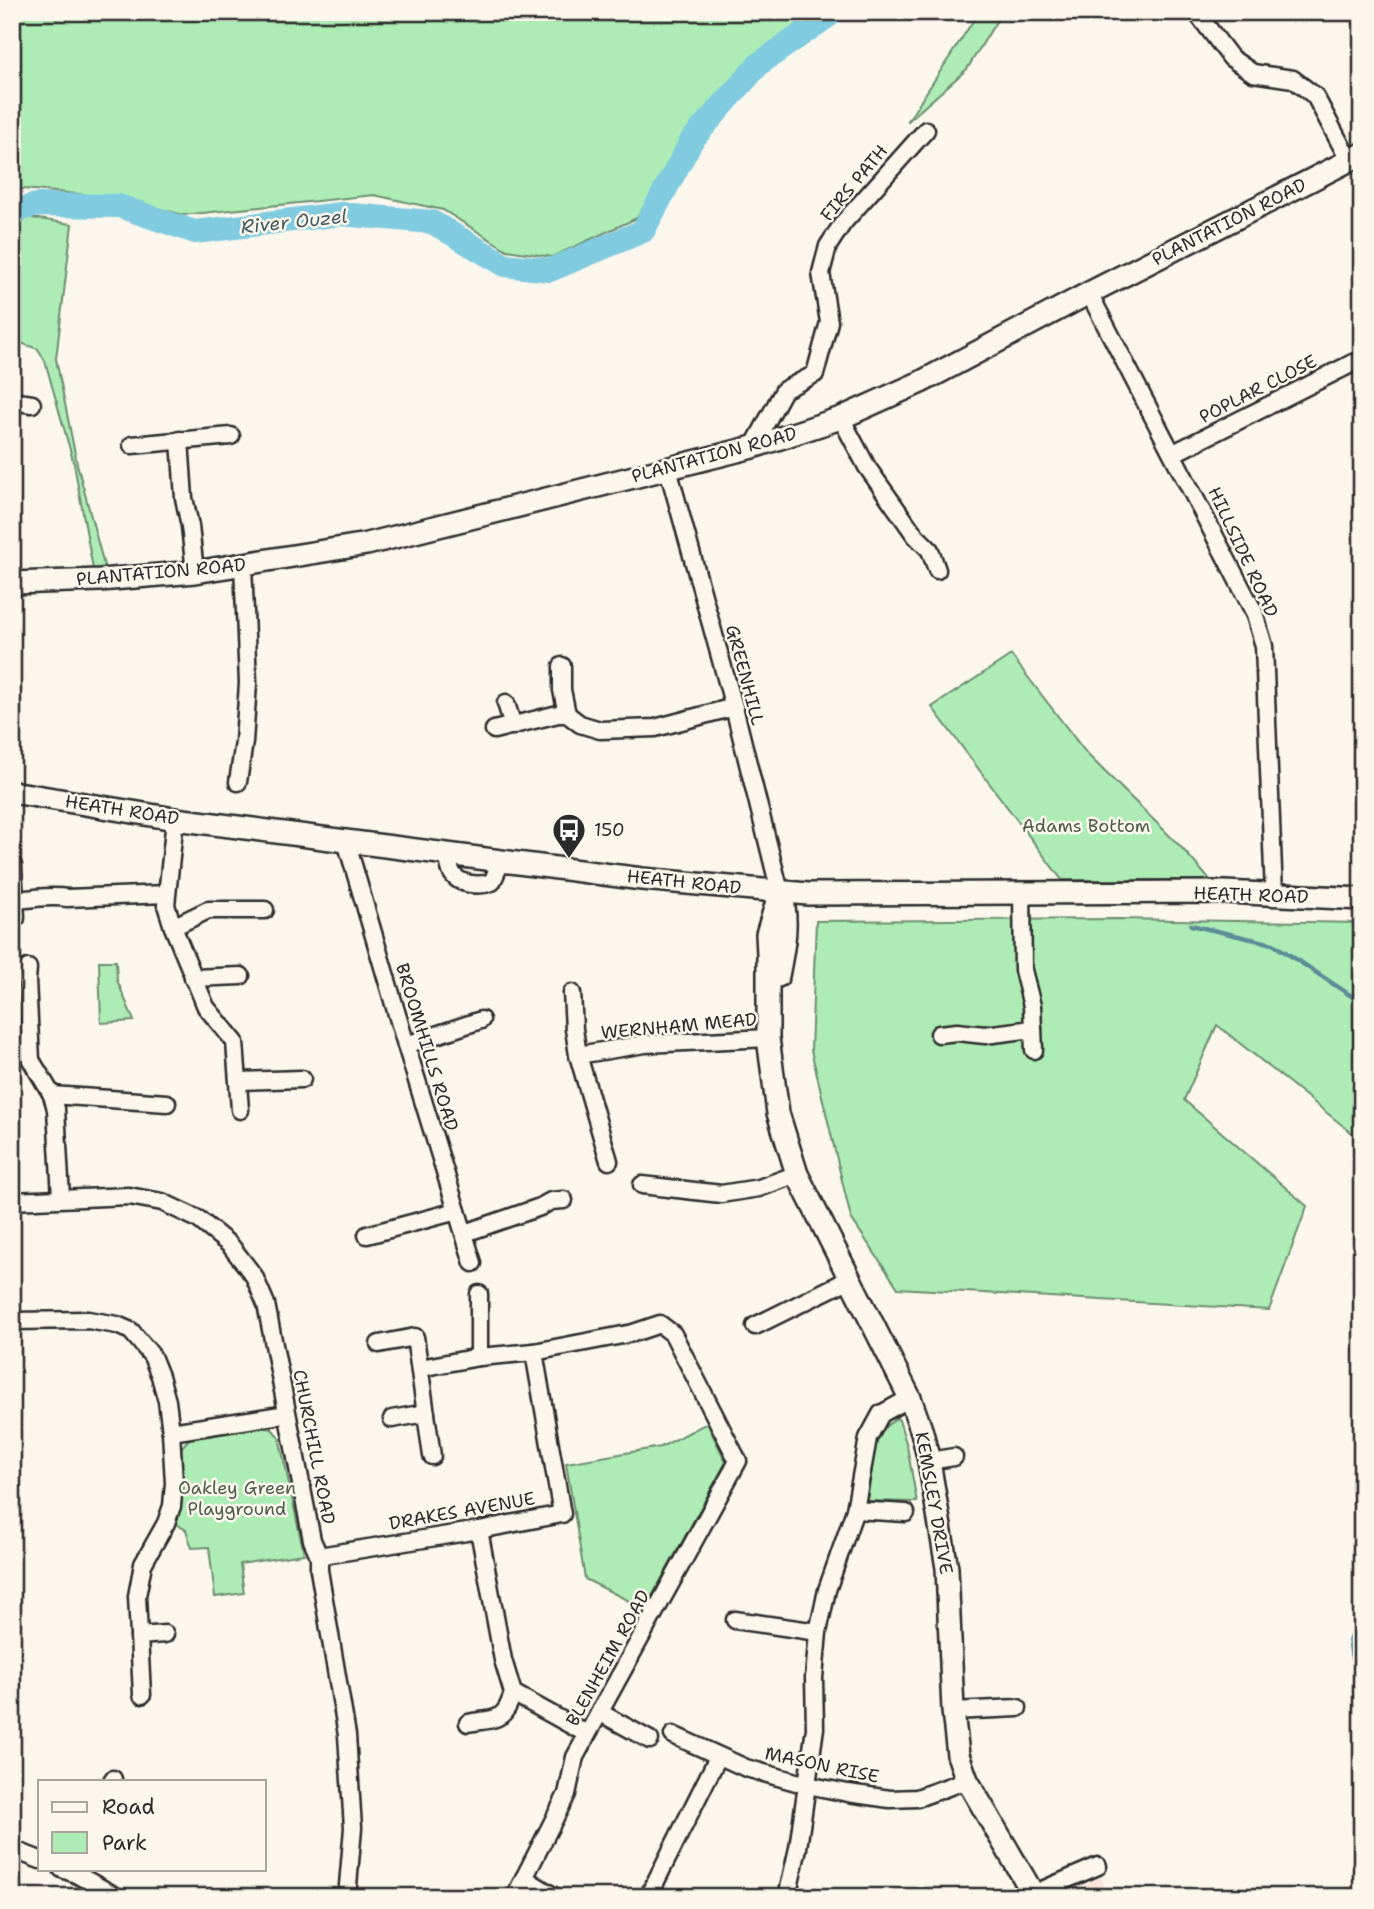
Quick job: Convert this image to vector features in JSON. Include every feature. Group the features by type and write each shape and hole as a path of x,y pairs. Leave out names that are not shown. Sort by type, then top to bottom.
{"street":[{"path":"1196,12 1231,58 1253,73 1293,79 1315,96 1355,157"},
{"name":"FIRS PATH","path":"754,447 785,390 815,374 829,322 821,273 828,246 843,223 926,130"},
{"name":"PLANTATION ROAD","path":"12,583 100,580 195,572 367,544 754,447 841,418 921,382 1355,157"},
{"name":"HILLSIDE ROAD","path":"1089,293 1255,612 1264,646 1274,895"},
{"name":"POPLAR CLOSE","path":"1174,453 1353,363 1362,362"},
{"path":"12,401 32,404"},
{"path":"841,418 867,467 915,535 930,550 937,570"},
{"path":"132,444 230,436"},
{"path":"180,440 184,498 195,572"},
{"name":"GREENHILL","path":"668,469 734,706 780,892"},
{"path":"239,782 248,683 243,565"},
{"path":"562,666 562,690 568,714 580,724 600,730 655,728 734,706"},
{"path":"506,703 513,726"},
{"path":"494,730 558,714 568,714"},
{"name":"HEATH ROAD","path":"12,792 175,819 642,879 780,892 853,895 1225,892 1362,899"},
{"path":"175,819 166,905 206,1007 235,1042 240,1110"},
{"name":"BROOMHILLS ROAD","path":"346,841 473,1263"},
{"path":"13,866 16,918"},
{"name":"KEMSLEY DRIVE","path":"780,892 786,921 768,1038 778,1113 797,1174 910,1398 929,1461 947,1568 953,1711 958,1755 967,1780 1034,1895"},
{"path":"1021,893 1023,970 1032,1006 1034,1050"},
{"path":"15,900 54,896 67,898 166,894"},
{"path":"173,927 208,911 265,909"},
{"path":"23,976 31,1060 52,1095 56,1109 61,1198"},
{"path":"193,978 241,976"},
{"path":"572,993 578,1055"},
{"path":"406,1045 481,1020"},
{"path":"939,1034 957,1031 985,1035 1033,1029"},
{"name":"WERNHAM MEAD","path":"609,1161 578,1055 645,1044 768,1038"},
{"path":"239,1081 302,1079"},
{"path":"52,1095 167,1103"},
{"path":"642,1185 721,1194 759,1188 797,1174"},
{"name":"CHURCHILL ROAD","path":"12,1201 129,1196 162,1202 198,1219 230,1245 254,1276 266,1304 312,1540 318,1556 318,1570 347,1735 353,1828 347,1897"},
{"path":"465,1233 551,1201 564,1200"},
{"path":"367,1236 457,1211"},
{"path":"755,1326 850,1279"},
{"path":"478,1294 479,1357"},
{"path":"12,1321 88,1320 117,1325 131,1331 152,1356 160,1376 167,1402 174,1483 172,1506 166,1523 143,1564 137,1597 142,1695"},
{"name":"BLENHEIM ROAD","path":"534,1352 633,1333 660,1324 673,1334 738,1461 575,1757 567,1794 520,1885 555,1897"},
{"path":"379,1344 415,1338 432,1455"},
{"path":"420,1368 479,1357 534,1352"},
{"name":"DRAKES AVENUE","path":"318,1556 562,1514 534,1352"},
{"path":"787,1897 798,1848 815,1728 814,1678 818,1632 827,1590 855,1510 868,1438 881,1414 910,1398"},
{"path":"392,1419 426,1412"},
{"path":"171,1433 287,1414"},
{"path":"929,1461 954,1457"},
{"path":"855,1510 906,1513"},
{"path":"468,1723 500,1717 505,1713 513,1693 503,1660 479,1530"},
{"path":"735,1620 818,1632"},
{"path":"139,1636 165,1634"},
{"path":"513,1693 587,1734"},
{"path":"953,1711 1018,1708"},
{"path":"599,1712 650,1740"},
{"name":"MASON RISE","path":"673,1735 746,1768 848,1793 890,1799 917,1798 967,1780"},
{"path":"648,1897 718,1757"},
{"path":"12,1849 38,1859"},
{"path":"1034,1895 1098,1866"},
{"path":"72,1871 117,1897"}],"shaded area":[{"path":"1101,1876 1108,1897 1060,1897"}],"green space":[{"path":"12,12 815,12 753,59 688,134 637,218 552,257 507,250 443,210 374,195 183,215 121,198 12,188"},
{"path":"979,12 1002,12 967,69 907,122"},
{"path":"12,215 72,224 56,359 77,464 105,569 93,569 74,464 45,361 38,349 12,340"},
{"name":"Adams Bottom","path":"1011,655 1087,754 1180,846 1210,880 1062,880 932,707"},
{"path":"1117,919 1362,923 1362,1141 1217,1025 1184,1100 1307,1206 1269,1310 898,1288 851,1218 811,1050 816,921"},
{"path":"99,961 116,961 117,980 134,1021 101,1023"},
{"path":"897,1418 907,1446 917,1502 867,1501 876,1443 885,1427"},
{"path":"707,1423 726,1462 645,1609 585,1579 566,1463 661,1447"},
{"name":"Oakley Green Playground","path":"261,1427 272,1429 279,1437 304,1554 240,1564 244,1593 215,1597 209,1547 192,1548 186,1530 176,1524 183,1492 181,1448 189,1439"}],"water":[{"path":"1362,1621 1362,1675 1351,1659 1348,1640"}],"waterway":[{"name":"River Ouzel","path":"12,212 36,205 119,206 195,232 341,214 432,222 505,265 550,270 643,231 692,140 759,64 834,12"},
{"path":"1191,925 1273,944 1359,1001"}],"place":[{"name":"150","path":"569,860"}]}
